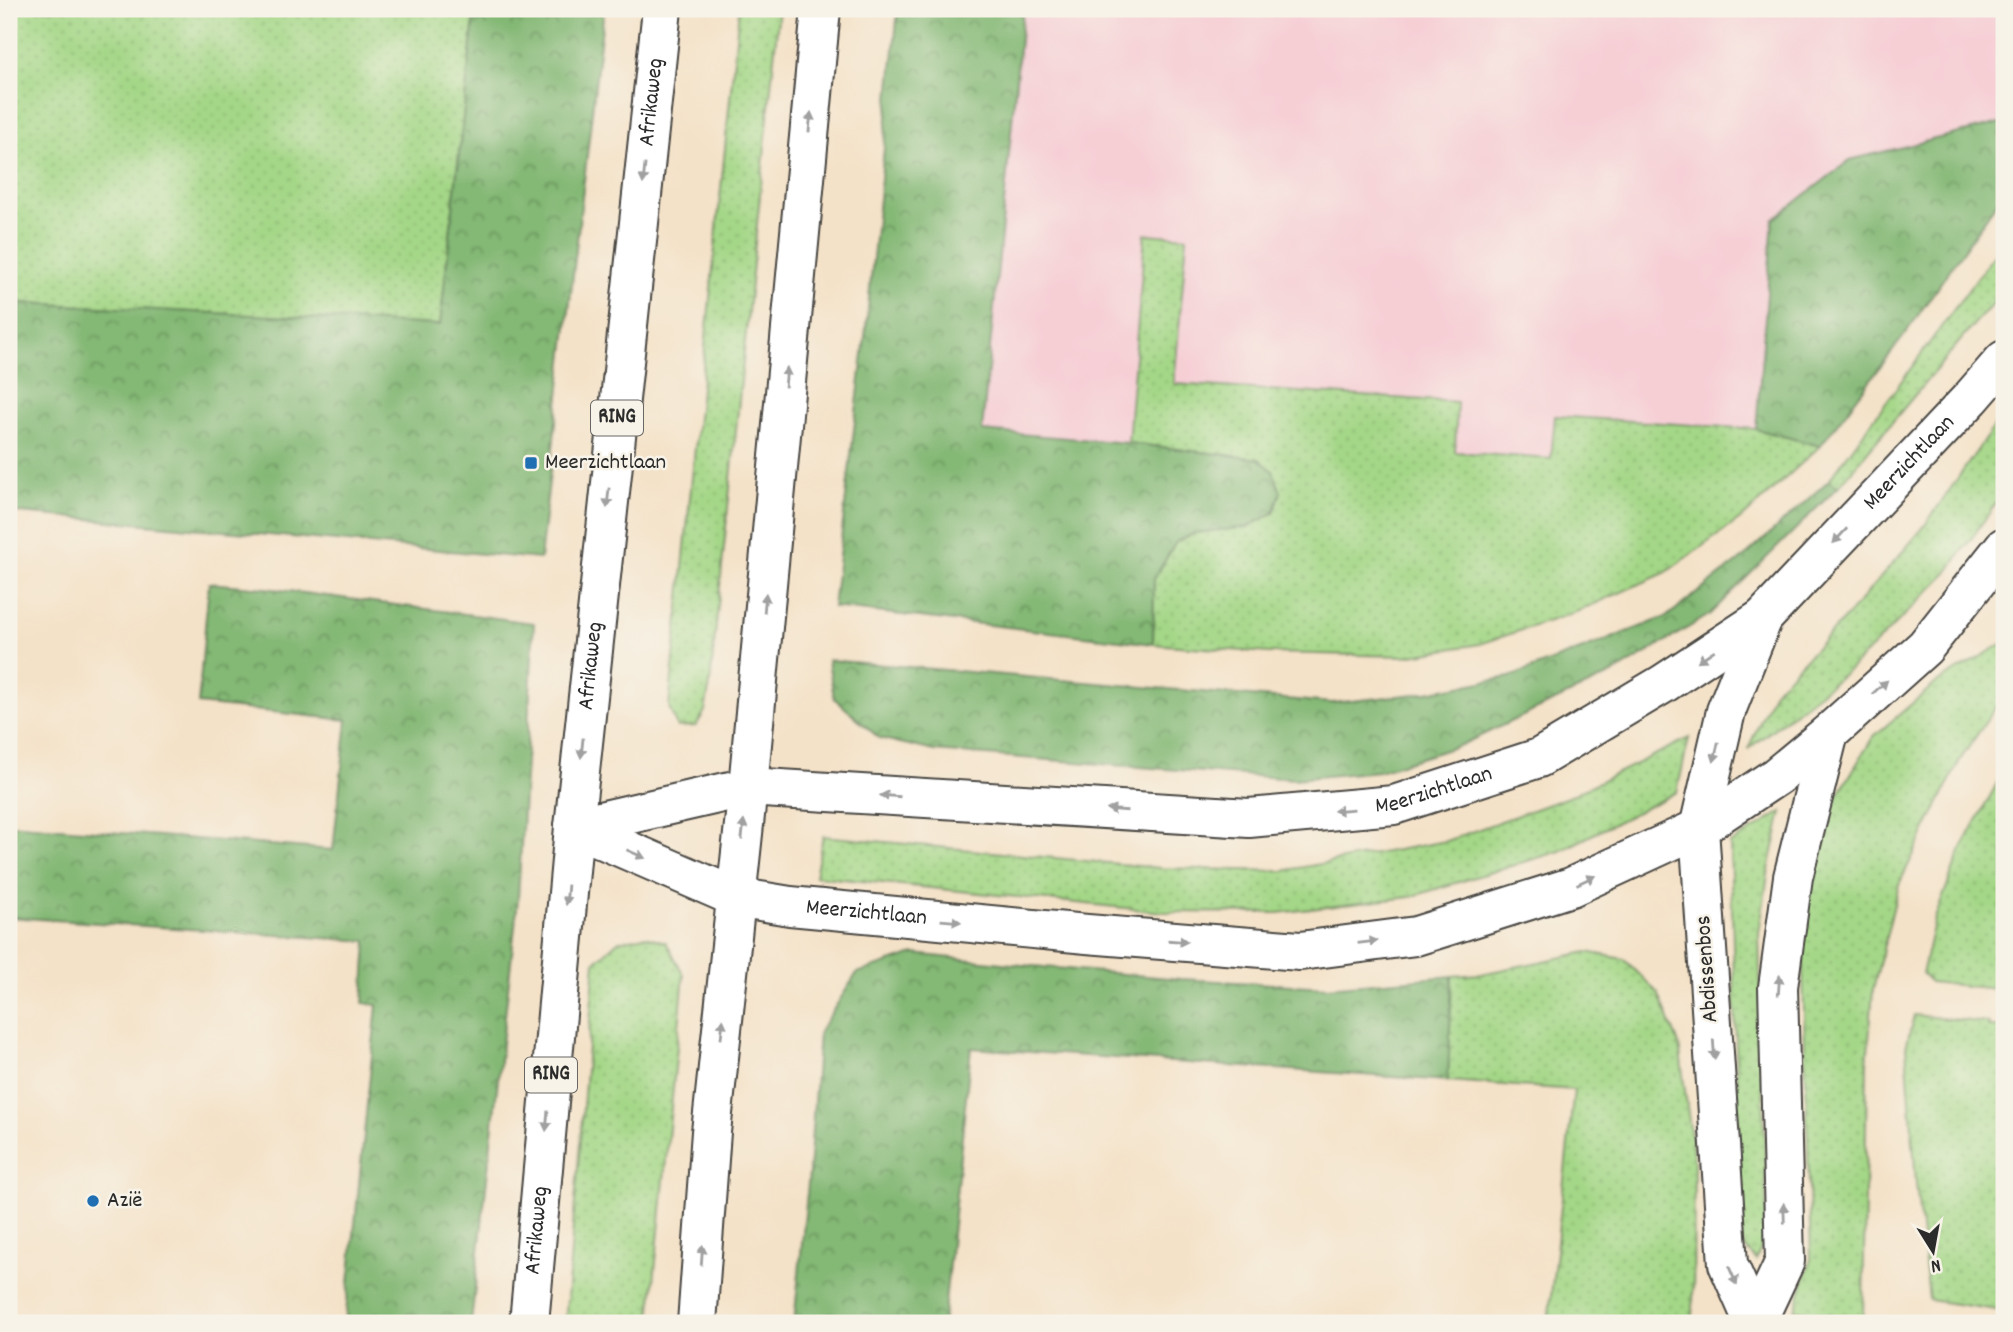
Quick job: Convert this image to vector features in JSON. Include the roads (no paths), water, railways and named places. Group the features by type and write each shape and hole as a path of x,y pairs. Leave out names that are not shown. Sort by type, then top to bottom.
{"street":[{"name":"Afrikaweg","path":"528,1323 574,827 662,9"},
{"path":"697,1323 711,1132 748,787 821,9"},
{"name":"Meerzichtlaan","path":"574,827 748,787 1249,818 1394,805 1539,758 1663,684 1763,618 2004,360"},
{"name":"Meerzichtlaan","path":"574,827 735,898 790,906 1300,951 1416,936 1571,887 1699,828 1777,776 1925,648 2004,547"},
{"name":"Abdissenbos","path":"1755,1323 1727,1264 1699,828 1726,712 1763,618"},
{"name":"Abdissenbos","path":"1755,1323 1785,1261 1778,987 1793,877 1829,733"}],"place":[{"name":"Meerzichtlaan","path":"531,463"},
{"name":"Azië","path":"93,1201"}]}
